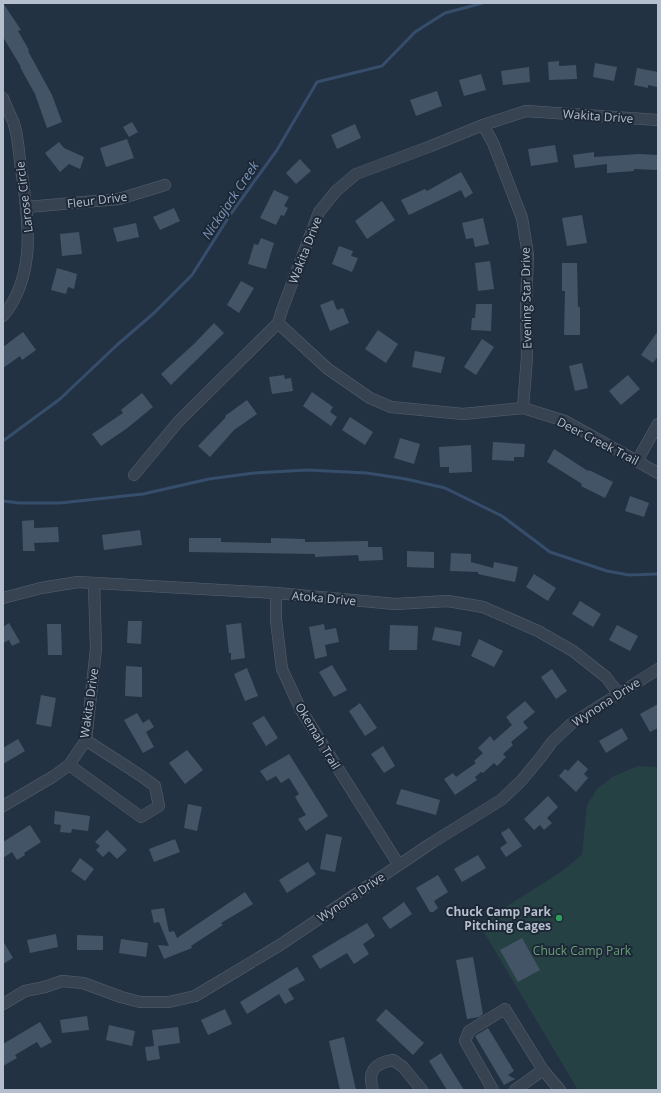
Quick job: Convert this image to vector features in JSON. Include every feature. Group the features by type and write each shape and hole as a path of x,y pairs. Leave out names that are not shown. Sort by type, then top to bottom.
{"street":[{"name":"Larose Circle","path":"3,98 14,125 27,207 29,232 28,260 19,290 3,316"},
{"name":"Wakita Drive","path":"134,476 178,422 278,323 319,212 336,191 356,174 483,125 526,111 658,120"},
{"name":"Evening Star Drive","path":"483,125 493,143 522,218 528,255 526,305 527,357 523,408"},
{"name":"Fleur Drive","path":"27,207 119,199 165,185"},
{"name":"Deer Creek Trail","path":"278,323 328,369 370,398 391,407 462,414 523,408 564,421 658,473"},
{"path":"637,461 658,424"},
{"name":"Atoka Drive","path":"3,598 41,588 78,582 276,594 395,604 448,601 483,607 538,631 573,651 606,677 618,693"},
{"name":"Wakita Drive","path":"3,806 54,776 69,765 86,740 96,649 94,583"},
{"name":"Okemah Trail","path":"276,594 276,620 282,669 301,710 399,865"},
{"name":"Wynona Drive","path":"3,1004 25,991 45,987 62,981 83,983 121,997 140,1002 170,1002 195,996 280,945 399,865 501,800 521,781 552,742 571,724 658,669"},
{"path":"69,765 141,817 159,806 155,786 136,771 114,759 86,740"},
{"path":"493,1090 465,1041 469,1031 505,1009 543,1070 560,1090"},
{"path":"373,1090 370,1081 371,1073 381,1062 393,1060 403,1067 422,1090"},
{"path":"515,1090 543,1070"}],"green space":[{"name":"Chuck Camp Park","path":"638,766 658,767 658,1090 578,1090 479,924 559,873 582,855 587,805 597,789 612,777"}],"building":[{"path":"3,3 21,30 18,31 52,95 62,122 47,128 35,94 3,37"},
{"path":"559,61 559,66 576,65 577,79 549,80 548,62"},
{"path":"595,63 617,67 614,81 593,77"},
{"path":"529,67 530,82 503,85 501,71"},
{"path":"637,68 658,72 657,87 648,85 648,88 634,85"},
{"path":"481,74 486,90 464,96 459,80"},
{"path":"437,91 442,106 416,116 410,100"},
{"path":"132,122 138,132 129,137 123,127"},
{"path":"355,124 361,138 337,149 331,135"},
{"path":"127,139 134,158 106,167 100,148"},
{"path":"59,142 64,148 84,157 80,169 69,164 60,172 45,153"},
{"path":"555,145 558,162 531,166 528,149"},
{"path":"594,152 594,157 639,154 658,155 658,170 634,169 634,171 607,173 607,164 575,168 573,155"},
{"path":"300,159 311,171 296,184 286,173"},
{"path":"461,172 473,193 465,198 461,190 409,215 401,200 425,189 427,191"},
{"path":"274,190 289,197 284,206 288,208 284,216 281,215 276,225 260,218"},
{"path":"382,201 395,220 367,239 355,221"},
{"path":"174,208 180,221 160,230 153,217"},
{"path":"582,215 587,243 567,246 562,218"},
{"path":"483,218 489,244 475,247 473,238 466,239 462,223"},
{"path":"136,223 139,237 117,242 113,228"},
{"path":"79,232 82,254 62,256 60,234"},
{"path":"261,238 274,243 266,269 248,264 254,244 258,245"},
{"path":"339,246 353,251 351,256 358,258 352,272 332,264"},
{"path":"490,261 494,289 478,291 475,263"},
{"path":"562,263 577,263 580,335 564,335 565,291 562,291"},
{"path":"57,268 77,274 74,289 68,287 66,294 51,290"},
{"path":"241,281 254,288 239,313 227,305"},
{"path":"333,300 337,310 343,308 349,323 330,331 320,305"},
{"path":"476,304 492,304 491,331 471,330 472,318 475,318"},
{"path":"214,323 224,333 171,385 161,374 195,343"},
{"path":"378,330 398,344 386,363 365,349"},
{"path":"658,331 658,356 653,363 641,355"},
{"path":"23,332 36,350 22,360 20,356 3,368 3,347"},
{"path":"482,339 494,347 476,375 464,367"},
{"path":"415,351 445,357 441,373 412,367"},
{"path":"582,363 588,388 575,391 569,366"},
{"path":"284,375 285,379 291,378 293,391 272,394 269,377"},
{"path":"628,375 640,389 621,405 609,391"},
{"path":"312,392 333,407 330,412 337,417 331,426 303,406"},
{"path":"142,393 153,407 126,429 101,446 92,434 123,413 121,410"},
{"path":"247,400 257,414 234,430 210,457 198,446 226,417 225,416"},
{"path":"350,417 373,432 365,445 342,430"},
{"path":"400,438 420,444 414,464 394,458"},
{"path":"493,442 525,444 524,457 514,457 514,461 492,460"},
{"path":"471,445 472,472 449,473 449,467 440,467 439,447"},
{"path":"554,449 588,471 589,470 613,482 605,498 581,486 582,484 547,462"},
{"path":"630,496 649,503 644,517 625,511"},
{"path":"34,520 34,528 58,527 59,542 34,543 35,551 23,551 22,521"},
{"path":"140,530 142,545 104,550 102,535"},
{"path":"189,538 221,538 221,542 271,543 271,538 305,539 305,542 368,541 368,547 382,547 383,560 359,561 358,555 315,557 315,554 189,552"},
{"path":"407,551 434,552 434,568 407,567"},
{"path":"451,553 471,554 471,562 493,568 494,562 518,567 515,582 478,574 478,572 450,571"},
{"path":"534,574 556,588 548,601 526,587"},
{"path":"580,601 601,614 593,627 572,614"},
{"path":"128,621 142,621 141,644 127,643"},
{"path":"9,623 20,642 12,646 9,640 3,643 3,627"},
{"path":"241,623 245,658 231,660 226,625"},
{"path":"47,624 61,624 62,655 48,655"},
{"path":"324,624 325,630 336,628 339,642 325,645 327,656 315,659 309,627"},
{"path":"390,625 418,626 417,650 389,650"},
{"path":"617,625 638,636 630,651 609,640"},
{"path":"435,627 462,632 460,646 432,640"},
{"path":"479,639 503,651 494,667 471,656"},
{"path":"332,665 347,690 334,697 319,672"},
{"path":"126,666 142,667 142,697 125,696"},
{"path":"247,668 258,696 245,701 234,674"},
{"path":"552,669 567,691 556,699 541,677"},
{"path":"41,695 56,698 51,727 36,724"},
{"path":"525,701 535,712 523,722 528,728 511,742 513,745 503,754 506,757 497,766 494,763 483,773 481,772 475,777 477,780 455,795 444,779 453,773 456,777 476,763 474,761 483,753 478,748 490,736 494,741 512,725 506,717"},
{"path":"360,703 377,728 365,736 349,711"},
{"path":"658,704 658,728 650,732 640,714"},
{"path":"137,713 143,723 149,719 154,727 146,732 154,747 143,753 124,720"},
{"path":"264,716 278,738 266,746 252,723"},
{"path":"622,728 628,739 606,753 599,741"},
{"path":"18,739 25,751 3,764 3,748"},
{"path":"383,746 395,766 384,773 371,754"},
{"path":"187,750 203,770 185,784 169,763"},
{"path":"289,754 328,816 306,831 298,819 306,815 295,797 299,794 289,778 281,783 276,776 267,781 260,771"},
{"path":"578,760 588,769 584,774 588,778 576,792 559,776 565,769 568,771"},
{"path":"401,789 440,800 436,815 396,804"},
{"path":"548,796 558,807 547,818 552,823 544,830 540,825 534,830 524,819"},
{"path":"188,804 202,807 197,831 184,828"},
{"path":"55,811 90,816 88,831 72,829 71,833 60,832 61,825 54,824"},
{"path":"30,825 41,842 24,853 25,855 17,860 12,852 3,858 3,842"},
{"path":"509,828 522,846 506,857 500,848 507,843 501,833"},
{"path":"107,830 127,850 117,859 109,851 103,857 96,850 100,846 95,842"},
{"path":"326,834 342,837 335,872 320,869"},
{"path":"175,839 180,852 154,862 149,849"},
{"path":"478,855 486,868 462,882 454,869"},
{"path":"80,858 94,869 85,881 71,871"},
{"path":"308,862 316,874 287,893 279,880"},
{"path":"438,875 448,892 434,901 438,908 433,912 430,912 416,888"},
{"path":"245,892 253,904 221,923 223,925 191,946 192,948 164,959 158,945 169,946 159,922 154,923 151,910 164,908 169,932 174,931 177,938"},
{"path":"404,902 412,914 390,929 382,918"},
{"path":"367,923 375,936 363,944 369,954 354,964 347,953 320,969 312,956"},
{"path":"56,934 58,947 30,953 27,940"},
{"path":"77,935 103,936 103,950 77,950"},
{"path":"522,938 540,970 518,982 500,950"},
{"path":"121,939 148,943 146,957 119,953"},
{"path":"3,941 13,958 3,964"},
{"path":"473,957 483,1014 479,1017 467,1019 456,960"},
{"path":"297,967 305,980 288,989 294,999 285,1004 279,994 247,1014 240,1002"},
{"path":"225,1009 232,1024 208,1035 201,1020"},
{"path":"386,1009 424,1043 413,1055 376,1020"},
{"path":"87,1016 89,1030 62,1033 60,1020"},
{"path":"40,1022 52,1042 41,1048 37,1042 15,1055 17,1058 3,1066 3,1044"},
{"path":"109,1025 135,1031 132,1046 106,1040"},
{"path":"178,1027 180,1043 158,1046 160,1059 147,1061 145,1047 154,1046 152,1030"},
{"path":"488,1028 514,1071 508,1075 515,1079 504,1085 475,1036"},
{"path":"344,1037 356,1090 340,1090 329,1041"},
{"path":"441,1053 464,1090 447,1090 429,1061"}],"waterway":[{"name":"Nickajack Creek","path":"3,441 60,399 117,345 154,313 192,275 230,215 277,150 317,82 382,66 415,32 445,13 483,3"},
{"path":"3,501 19,503 60,503 143,494 209,479 254,473 307,470 367,473 406,479 445,488 502,516 550,552 607,571 629,575 658,574"}],"place":[{"name":"Chuck Camp Park Pitching Cages","path":"559,918"}]}
